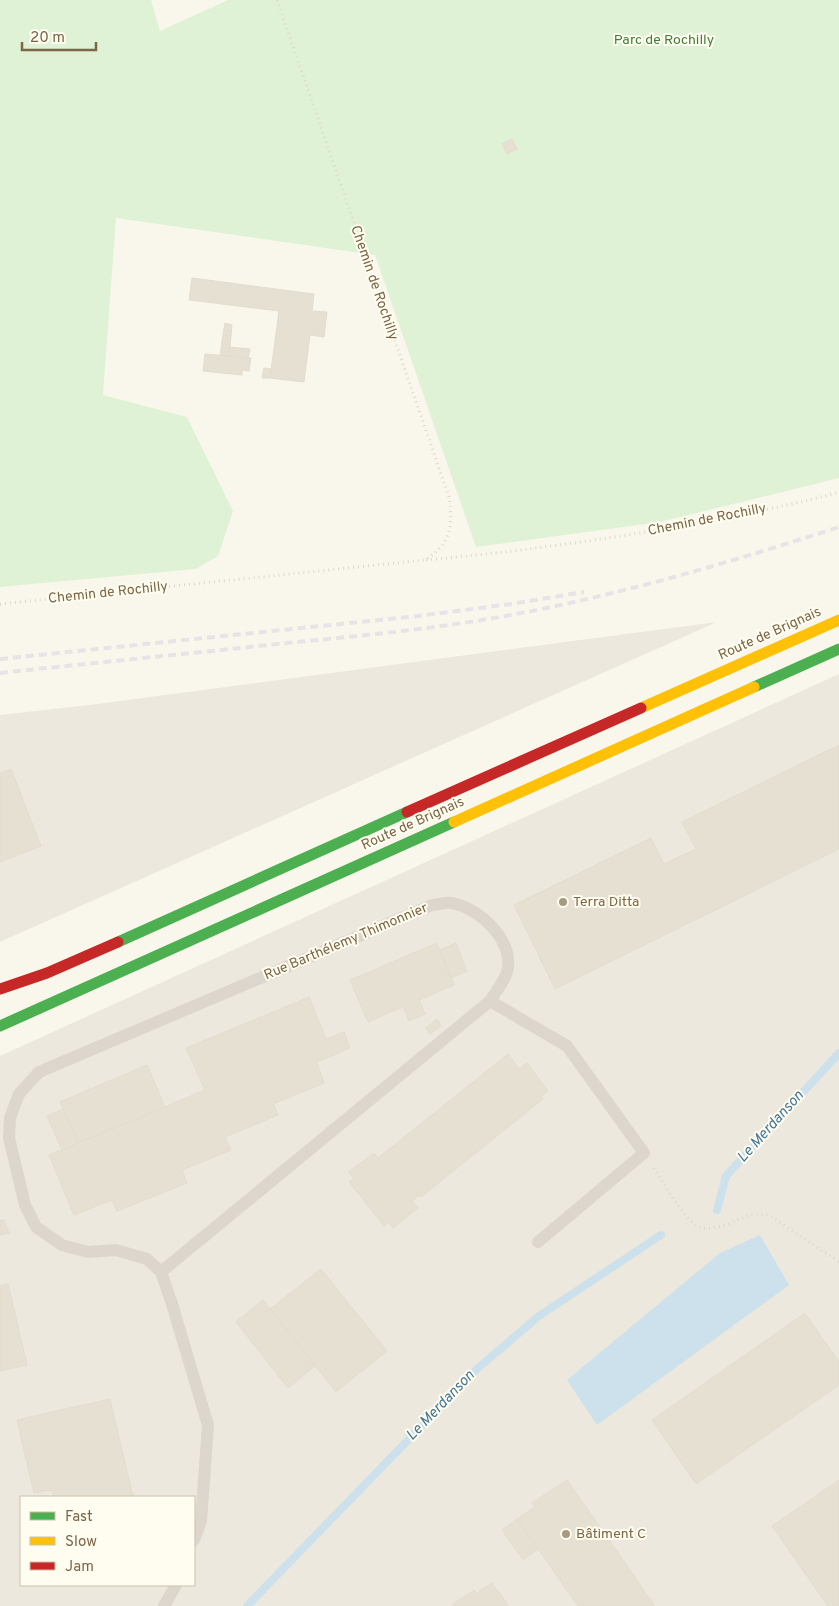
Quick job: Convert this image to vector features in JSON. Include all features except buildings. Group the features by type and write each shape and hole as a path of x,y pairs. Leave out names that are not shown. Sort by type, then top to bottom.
{"main road":[{"name":"Route de Brignais","path":"0,989 47,973 114,944 564,741 839,620"},
{"name":"Route de Brignais","path":"0,1026 839,649"}],"lane":[{"name":"Rue Barthélemy Thimonnier","path":"451,903 478,915 496,930 503,942 508,957 506,974 490,1001 161,1272 147,1259 116,1250 88,1252 62,1245 36,1227 25,1205 9,1138 10,1118 19,1094 38,1072 432,906 451,903"},
{"path":"490,1001 567,1046 644,1153 538,1242"},
{"path":"161,1272 208,1426 201,1521 195,1537"},
{"path":"164,1606 175,1586"}],"path":[{"name":"Chemin de Rochilly","path":"277,0 448,497 451,513 450,530 446,542 436,554 425,560"},
{"name":"Chemin de Rochilly","path":"0,604 510,552 660,530 791,504 839,492"},
{"path":"644,1153 687,1216 696,1225 709,1228 728,1224 746,1215 758,1213 769,1215 839,1262"}],"shaded area":[{"path":"717,622 0,942 0,715 89,705"},
{"path":"839,674 839,1606 0,1606 0,1056"}],"green space":[{"name":"Parc de Rochilly","path":"0,0 151,0 160,31 228,0 839,0 839,478 660,522 476,547 375,255 116,218 103,395 187,417 233,511 218,556 196,569 0,587"}],"water":[{"path":"760,1235 789,1285 597,1425 567,1380 720,1253"}],"waterway":[{"name":"Le Merdanson","path":"717,1210 726,1176 839,1053"},
{"name":"Le Merdanson","path":"247,1606 478,1368 539,1316 661,1235"}],"railway":[{"path":"0,673 380,634 482,620 617,592 751,555 839,527"},
{"path":"0,659 418,616 584,592"}],"traffic: fast":[{"path":"754,687 839,649"},
{"path":"118,942 407,812"},
{"path":"0,1026 454,822"}],"traffic: slow":[{"path":"641,708 839,620"},
{"path":"454,822 754,687"}],"traffic: jam":[{"path":"407,812 641,708"},
{"path":"0,989 47,973 118,942"}],"place":[{"name":"Terra Ditta","path":"563,902"},
{"name":"Bâtiment C","path":"566,1534"}]}
